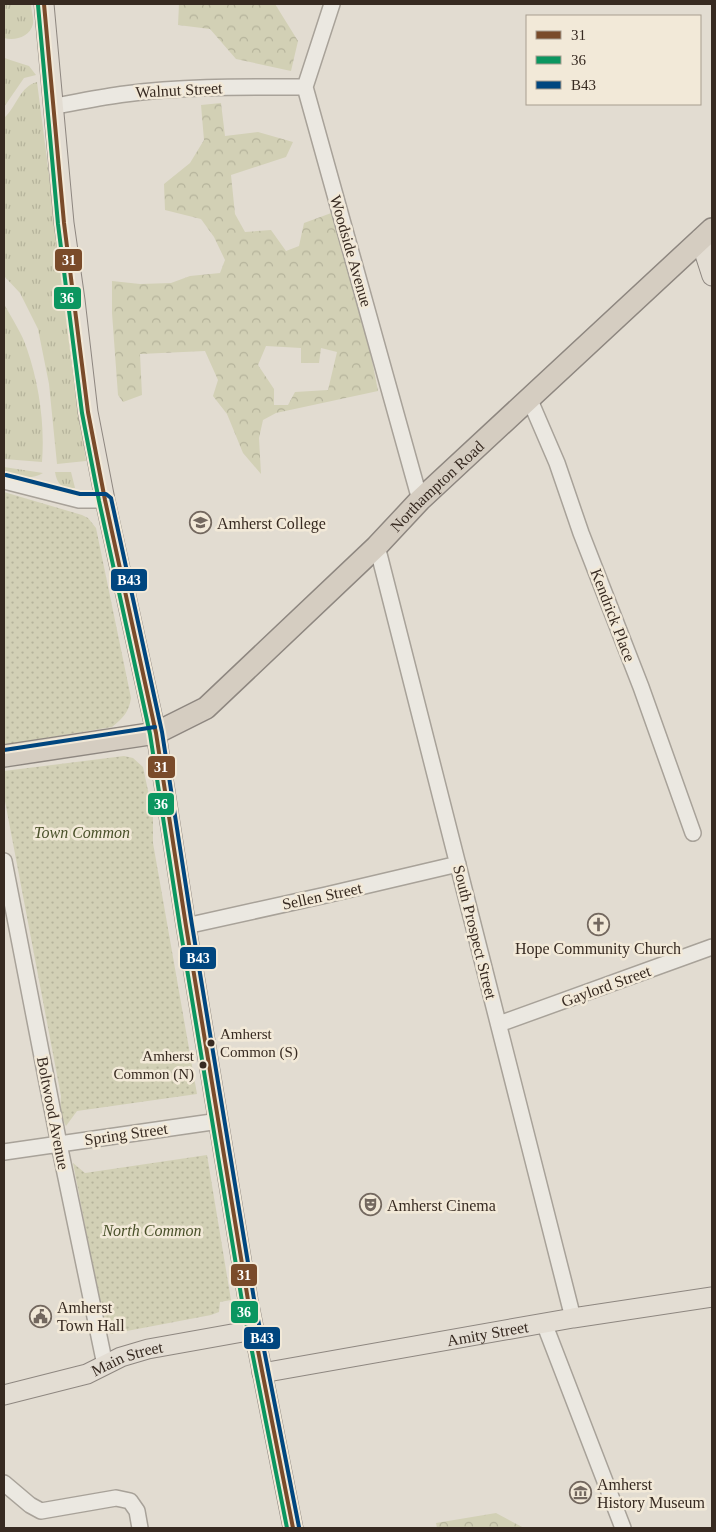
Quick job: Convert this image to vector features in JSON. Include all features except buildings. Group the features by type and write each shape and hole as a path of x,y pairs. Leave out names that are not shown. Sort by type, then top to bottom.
{"highway":[{"name":"Northampton Road","path":"4,756 156,733 206,708 377,546 420,500 706,234"}],"main road":[{"path":"44,4 64,223 76,300 88,412 104,500 156,733 186,926 254,1330 293,1528"},
{"path":"706,234 712,276"},
{"name":"Amity Street","path":"262,1373 573,1318 712,1297"},
{"name":"Main Street","path":"4,1395 87,1374 122,1357 148,1349 254,1330"}],"street":[{"path":"305,87 332,4"},
{"name":"Walnut Street","path":"54,106 96,98 166,90 231,87 305,87"},
{"name":"Woodside Avenue","path":"305,87 420,500"},
{"name":"Kendrick Place","path":"529,398 557,463 581,533 641,687 693,833"},
{"path":"4,481 79,500 104,500"},
{"name":"South Prospect Street","path":"377,546 573,1318"},
{"name":"Boltwood Avenue","path":"4,861 59,1144 105,1365"},
{"name":"Sellen Street","path":"186,926 458,864"},
{"name":"Gaylord Street","path":"499,1024 712,947"},
{"name":"Spring Street","path":"4,1152 219,1121"},
{"path":"544,1324 624,1528"},
{"path":"4,1483 30,1505 41,1511 116,1498 130,1501 137,1511 140,1528"}],"green space":[{"path":"4,4 31,4 33,24 29,32 22,37 4,38"},
{"path":"179,4 275,4 298,41 291,71 236,59 210,29 178,25"},
{"path":"4,58 29,66 36,75 24,78 4,107"},
{"path":"37,82 86,461 57,464 49,384 38,329 20,293 4,276 4,118 26,88"},
{"path":"221,103 225,136 258,132 293,142 286,157 231,175 235,214 245,232 271,230 286,251 299,246 304,223 334,212 362,309 378,391 276,413 263,420 259,438 261,474 243,453 227,414 213,396 218,380 205,351 140,354 142,395 123,402 118,395 112,313 112,281 140,284 171,283 190,276 220,273 225,260 214,237 201,219 165,210 164,184 190,163 204,140 201,105","holes":["266,346 301,348 301,363 319,363 321,348 337,352 328,390 295,392 288,405 274,405 274,389 258,365"]},
{"path":"4,304 25,343 35,376 42,419 42,462 4,459"},
{"path":"4,467 43,473 33,477 19,476 4,473"},
{"path":"55,472 71,472 75,488 67,488 61,485 57,480"},
{"path":"4,492 82,515 88,518 96,528 131,698 125,714 112,727 4,745"},
{"name":"Town Common","path":"124,756 133,758 143,767 153,814 153,843 197,1094 77,1111 66,1126 62,1116 61,1096 4,796 4,771"},
{"name":"North Common","path":"207,1155 231,1300 220,1302 219,1312 211,1315 111,1334 104,1325 73,1163 85,1173"},
{"path":"496,1513 524,1528 437,1528 436,1523"}],"transit line":[{"name":"31","path":"44,4 64,223 88,412 105,500 156,733 248,1300 293,1528"},
{"name":"36","path":"38,5 58,224 82,413 99,501 150,734 242,1301 287,1528"},
{"name":"B43","path":"6,475 80,494 106,494 111,498 162,732 254,1299 299,1527"},
{"name":"B43","path":"4,750 155,727"}],"place":[{"name":"Amherst College","path":"201,523"},
{"name":"Hope Community Church","path":"598,924"},
{"name":"Amherst Common (S)","path":"211,1043"},
{"name":"Amherst Common (N)","path":"203,1065"},
{"name":"Amherst Cinema","path":"371,1205"},
{"name":"Amherst Town Hall","path":"41,1316"},
{"name":"Amherst History Museum","path":"581,1493"}]}
